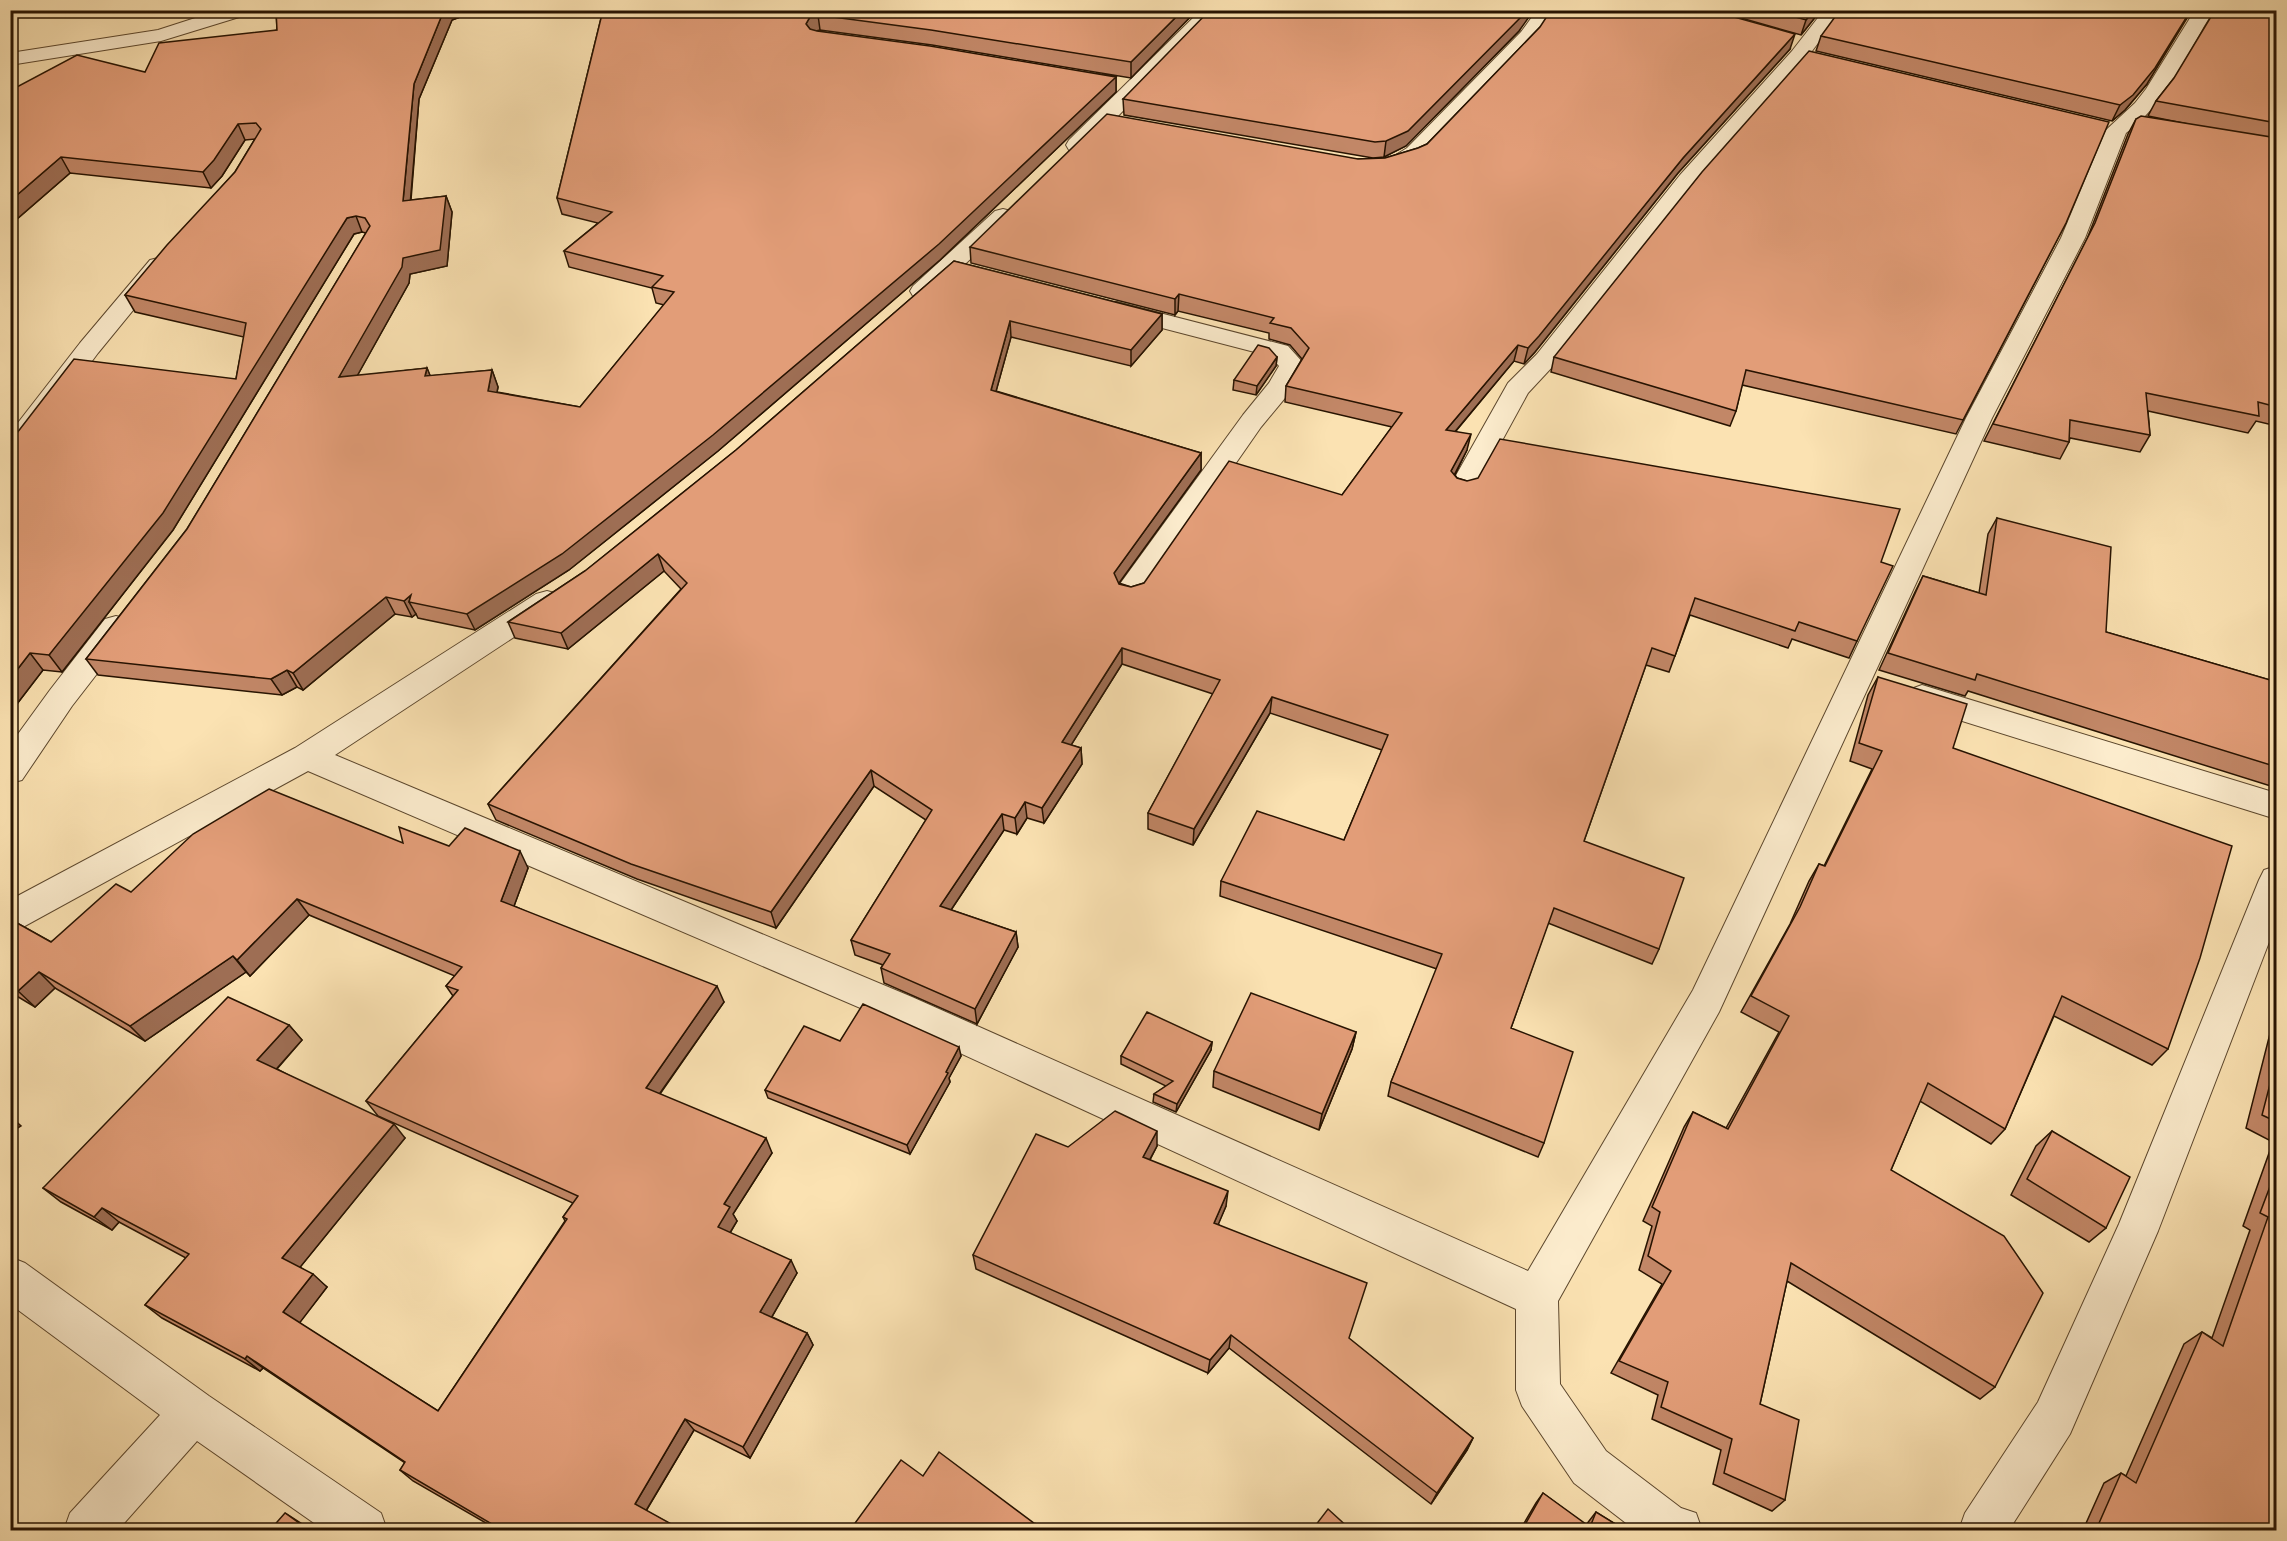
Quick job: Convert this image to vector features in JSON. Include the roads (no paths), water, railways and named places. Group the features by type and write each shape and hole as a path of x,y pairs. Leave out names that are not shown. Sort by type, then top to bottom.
{"street":[{"path":"10,59 161,35 242,10"},
{"path":"1061,160 1115,122 1126,85 1212,10"},
{"path":"1366,166 1397,164 1415,153 1528,36 1547,10"},
{"path":"1464,486 1517,389 1546,359 1688,180 1809,53 1834,10"},
{"path":"1679,1530 1666,1525 1590,1467 1538,1390 1537,1297 1706,1001 1979,418 2073,238 2124,126 2205,10"},
{"path":"1782,39 1809,53"},
{"path":"906,305 961,270 1018,201"},
{"path":"10,452 89,348 174,247"},
{"path":"1089,302 1279,351 1292,365 1281,386 1252,421 1131,591"},
{"path":"10,917 307,757 570,586"},
{"path":"10,771 61,698 134,603"},
{"path":"1857,677 2277,806"},
{"path":"307,757 899,1008 1537,1297"},
{"path":"1982,1530 2054,1418 2137,1231 2277,880"},
{"path":"10,1278 193,1412 364,1530"},
{"path":"87,1530 193,1412"}]}
